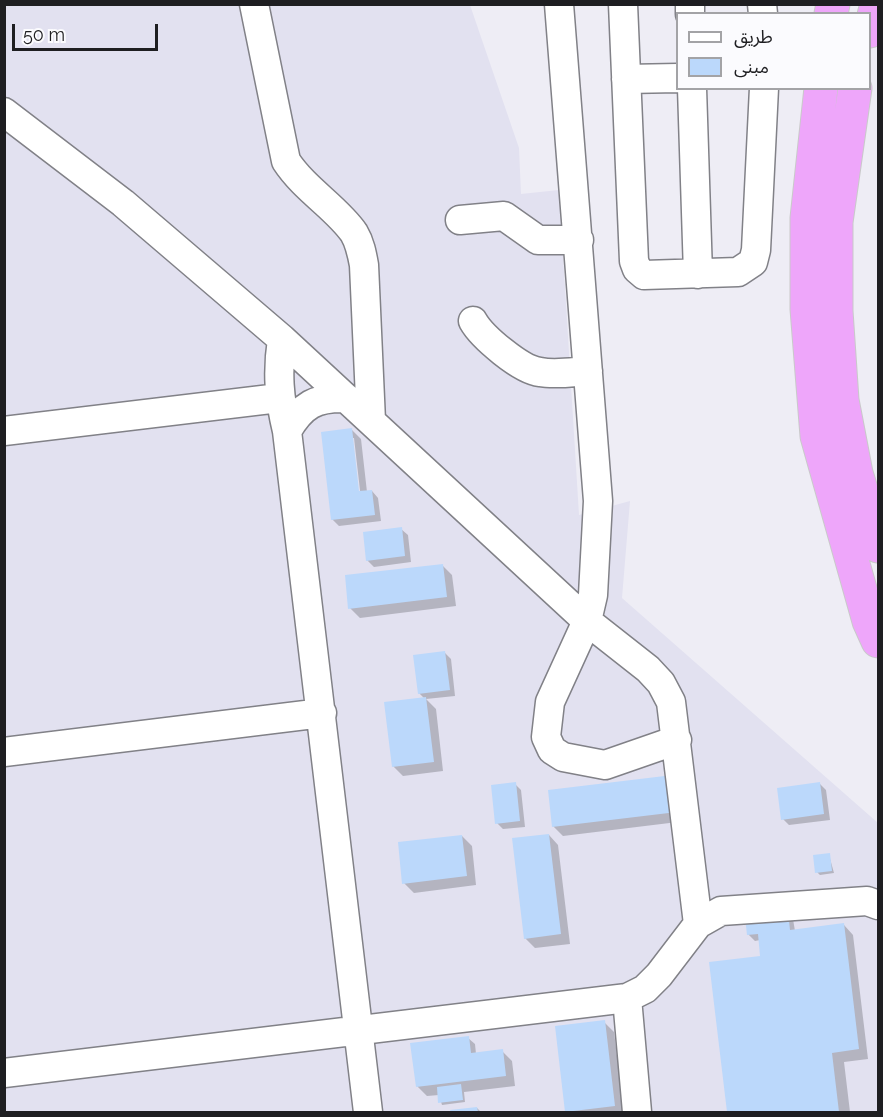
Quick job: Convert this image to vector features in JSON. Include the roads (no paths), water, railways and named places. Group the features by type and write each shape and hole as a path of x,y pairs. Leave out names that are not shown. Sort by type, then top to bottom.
{"highway":[{"path":"871,27 877,4"},
{"path":"821,90 807,218 807,309 818,436 869,621 879,641"},
{"path":"855,90 836,222 836,311 846,421 856,473 879,546"}],"lane":[{"path":"254,4 286,161 297,178 353,233 360,247 364,264 371,420"},
{"path":"559,4 598,501 596,570 587,621 550,702 546,737 552,750 580,762 605,765 676,740"},
{"path":"623,4 635,265 640,273 648,276 738,272 748,266 755,256 764,90"},
{"path":"626,79 676,78"},
{"path":"692,90 698,274"},
{"path":"4,112 123,203 282,339 587,621 648,669 661,683 671,702 698,924"},
{"path":"460,220 504,216 538,240 579,240"},
{"path":"473,321 485,336 529,369 543,373 588,371"},
{"path":"282,339 277,368 279,398 287,431 368,1113"},
{"path":"4,431 279,398"},
{"path":"287,431 298,412 313,403 330,398 346,398"},
{"path":"4,752 322,713"},
{"path":"4,1073 627,998 645,989 698,924 722,911 867,901 879,904"},
{"path":"627,998 637,1113"}]}
